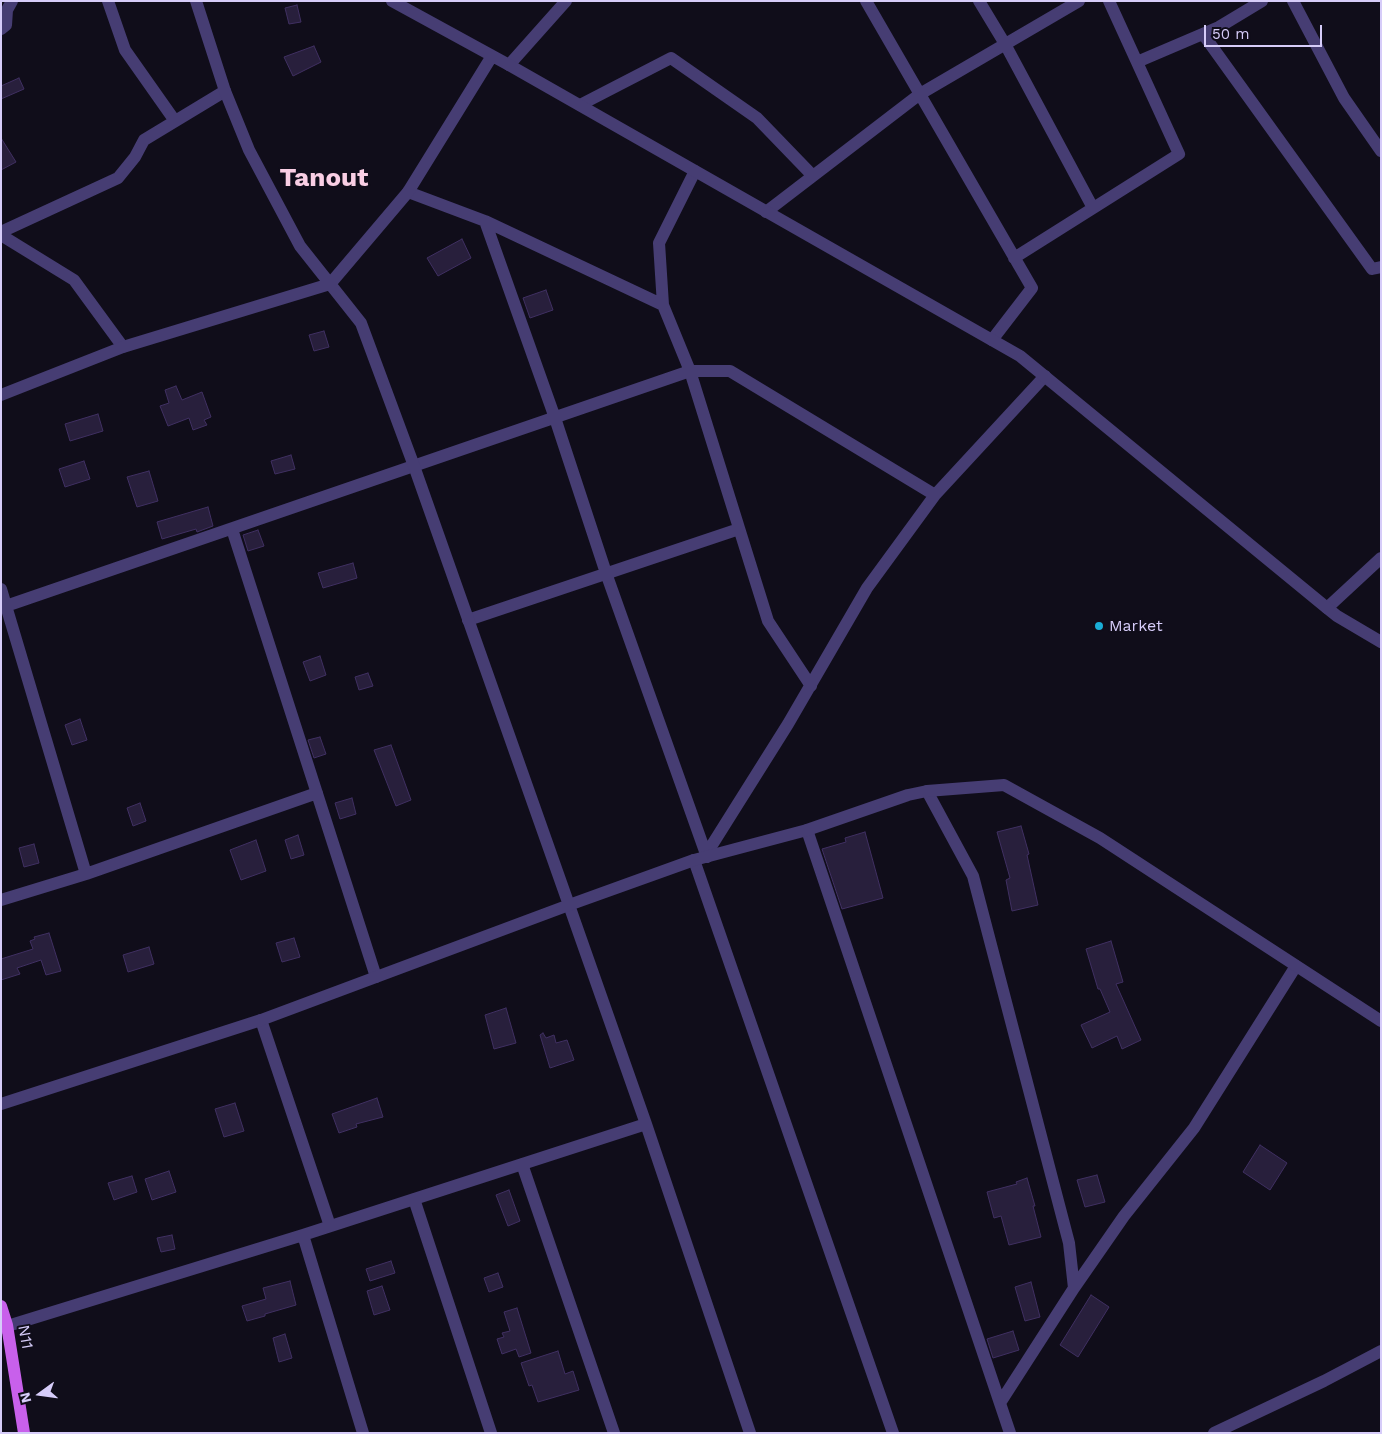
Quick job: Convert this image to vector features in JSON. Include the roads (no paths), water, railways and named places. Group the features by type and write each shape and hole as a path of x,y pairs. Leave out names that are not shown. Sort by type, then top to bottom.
{"main road":[{"name":"N11","path":"1,1306 24,1433"}],"street":[{"path":"1,29 6,25 6,10 12,1"},
{"path":"108,1 125,50 175,121"},
{"path":"196,1 224,91 249,150 300,246 361,323 414,466 646,1124 750,1433"},
{"path":"392,1 580,105 1020,356 1336,616 1381,642"},
{"path":"509,65 566,1"},
{"path":"866,1 1032,288 992,340"},
{"path":"979,1 1005,44 1093,208"},
{"path":"766,212 920,94 1079,1"},
{"path":"1014,258 1179,154 1109,1"},
{"path":"1137,62 1219,27 1262,1"},
{"path":"1293,1 1344,98 1381,151"},
{"path":"1203,34 1372,269 1381,267"},
{"path":"1,395 123,347 330,284 408,192 492,56"},
{"path":"580,105 671,58 757,118 812,176"},
{"path":"1,234 118,178 135,156 144,140 224,91"},
{"path":"695,171 658,243 663,305 690,371 768,621 810,686"},
{"path":"408,192 485,221 663,305"},
{"path":"485,221 555,418 893,1433"},
{"path":"1,234 74,280 123,347"},
{"path":"6,606 690,371 730,371 935,495"},
{"path":"701,858 712,845 788,724 867,588 935,495 1044,376"},
{"path":"232,529 376,977"},
{"path":"468,620 739,529"},
{"path":"1326,608 1381,558"},
{"path":"1,590 86,874"},
{"path":"1,1104 261,1020 569,905 701,858 807,830 908,795 927,791 1004,785 1100,838 1381,1021"},
{"path":"927,791 973,876 1069,1243 1074,1288"},
{"path":"1,900 86,874 318,793"},
{"path":"807,830 1010,1433"},
{"path":"1000,1403 1074,1288 1124,1216 1194,1128 1296,966"},
{"path":"261,1020 330,1226"},
{"path":"4,1327 330,1226 646,1124"},
{"path":"522,1164 614,1433"},
{"path":"414,1199 491,1433"},
{"path":"303,1234 363,1433"},
{"path":"1214,1433 1324,1381 1381,1351"}],"place":[{"name":"Market","path":"1099,626"}],"district":[{"name":"Tanout","path":"324,178"}]}
